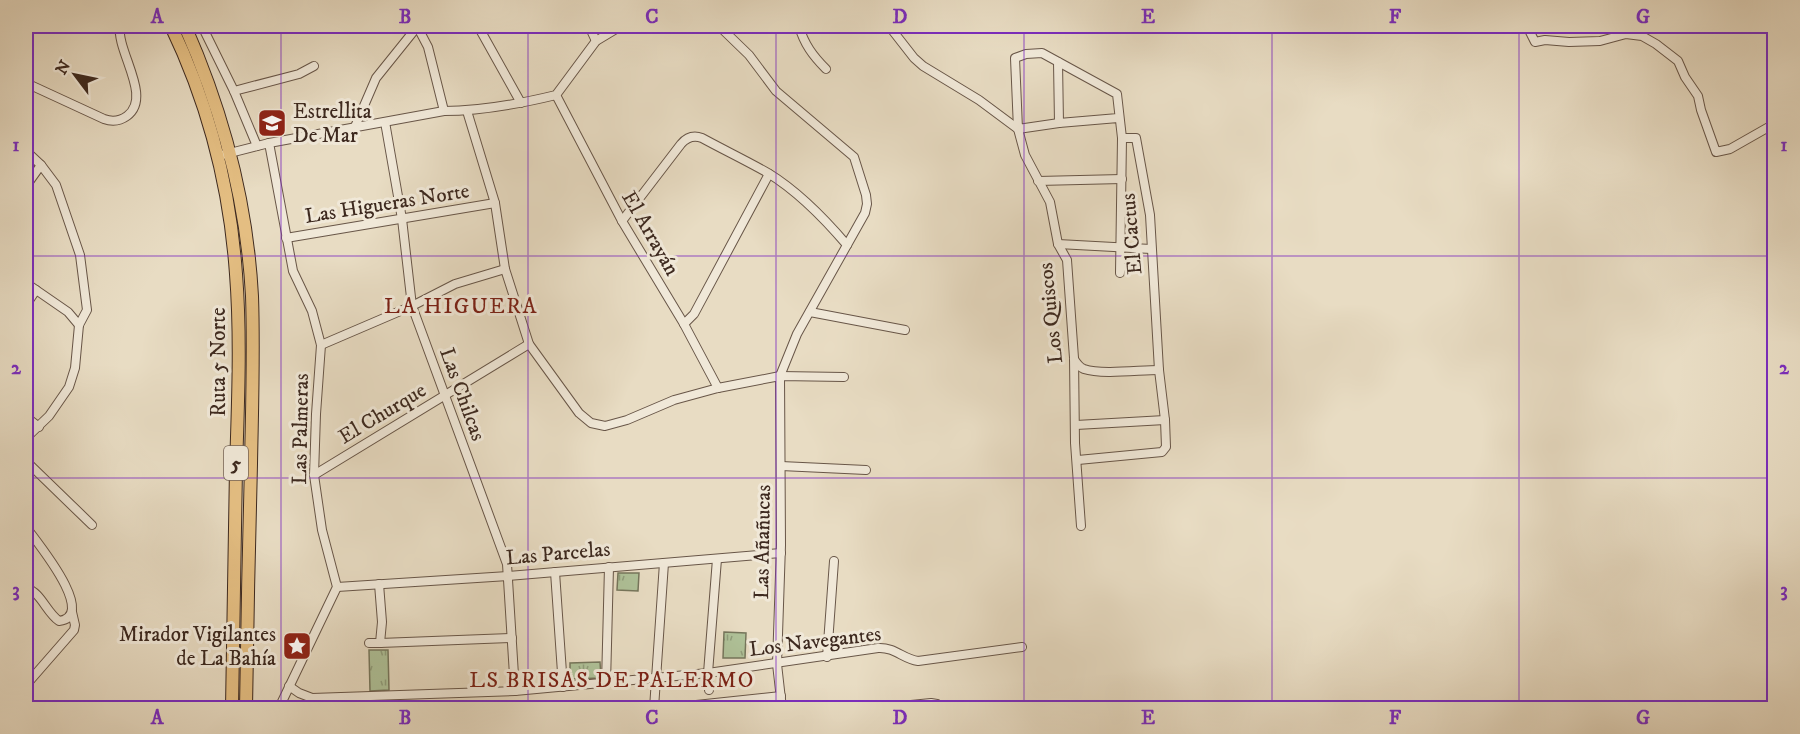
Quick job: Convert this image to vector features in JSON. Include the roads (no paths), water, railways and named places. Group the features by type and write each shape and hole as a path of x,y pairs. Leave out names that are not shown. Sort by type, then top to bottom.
{"highway":[{"name":"Ruta 5 Norte","path":"171,26 196,87 218,156 232,228 238,315 232,708"},
{"name":"Ruta 5 Norte","path":"185,26 212,91 231,152 247,240 253,329 246,708"}],"street":[{"path":"26,83 104,119 113,121 126,117 135,105 137,96 120,41 120,26"},
{"path":"202,26 234,91 257,146"},
{"path":"354,129 376,78 419,26 428,46 444,111"},
{"path":"478,26 521,103"},
{"path":"589,26 596,41"},
{"path":"218,156 269,143 444,111 466,111 556,95 596,41 621,26"},
{"path":"719,26 749,55 776,90 854,157 866,195 865,213 791,346 780,376"},
{"path":"799,26 808,48 826,69"},
{"path":"888,26 923,66 979,100 1018,129 1118,118"},
{"path":"1527,26 1535,42 1545,40 1600,41 1626,34 1642,36 1656,44 1678,61 1685,77 1698,96 1716,152 1737,145 1774,124"},
{"name":"Los Quiscos","path":"1058,62 1042,53 1026,54 1015,58 1018,129 1025,155 1050,202 1058,244 1067,261 1074,358 1081,526"},
{"path":"1059,123 1058,62 1117,94 1122,138 1120,273"},
{"path":"234,91 299,74 314,66"},
{"name":"El Arrayán","path":"556,95 622,221 684,324 718,388"},
{"path":"466,111 495,203 505,269 529,344 579,414 595,424 604,426 627,420 674,400 718,388 780,376 844,377"},
{"name":"Las Chilcas","path":"385,122 402,219 412,306 507,564 515,691"},
{"path":"622,221 681,144 691,137 702,138 769,174 808,204 847,245"},
{"name":"El Cactus","path":"1078,460 1162,452 1166,447 1158,370 1150,215 1136,138 1122,138"},
{"name":"Las Palmeras","path":"269,143 293,271 312,311 321,345 314,474 322,530 337,587"},
{"path":"26,151 41,165 56,185 80,255 87,310 79,325 73,378 63,396 39,427 26,438"},
{"path":"26,186 41,165"},
{"path":"684,324 694,314 769,174"},
{"path":"1038,181 1122,179"},
{"name":"Las Higueras Norte","path":"286,238 495,203"},
{"path":"1058,244 1151,249"},
{"path":"321,345 412,306 455,284 505,269"},
{"path":"26,283 68,312 79,325"},
{"path":"26,305 36,290"},
{"path":"810,312 904,330"},
{"name":"El Churque","path":"314,474 529,344"},
{"path":"1074,358 1078,366 1083,369 1158,370"},
{"name":"Las Añañucas","path":"780,376 781,553 777,664 782,708"},
{"path":"26,417 39,427"},
{"path":"1076,425 1165,420"},
{"path":"26,461 92,525"},
{"path":"781,466 866,470"},
{"path":"26,527 62,577 72,605 75,625 74,630 26,685"},
{"name":"Las Parcelas","path":"337,587 508,576 781,553"},
{"path":"709,690 708,673 717,559"},
{"path":"827,657 834,561"},
{"path":"654,708 664,563"},
{"path":"606,683 609,567"},
{"path":"555,572 563,687"},
{"path":"379,584 382,622 380,643"},
{"path":"279,708 337,587"},
{"path":"26,588 39,597 52,616 59,621 65,620 72,612"},
{"path":"369,643 512,638"},
{"name":"Los Navegantes","path":"289,686 312,698 515,691 708,673 884,648 918,661 1022,647"},
{"path":"668,708 781,696"},
{"path":"881,708 931,703 938,704 942,708"}],"place":[{"name":"Estrellita De Mar","path":"272,123"},
{"name":"Mirador Vigilantes de La Bahía","path":"297,646"}],"district":[{"name":"LA HIGUERA","path":"461,305"},
{"name":"LS BRISAS DE PALERMO","path":"612,679"}]}
